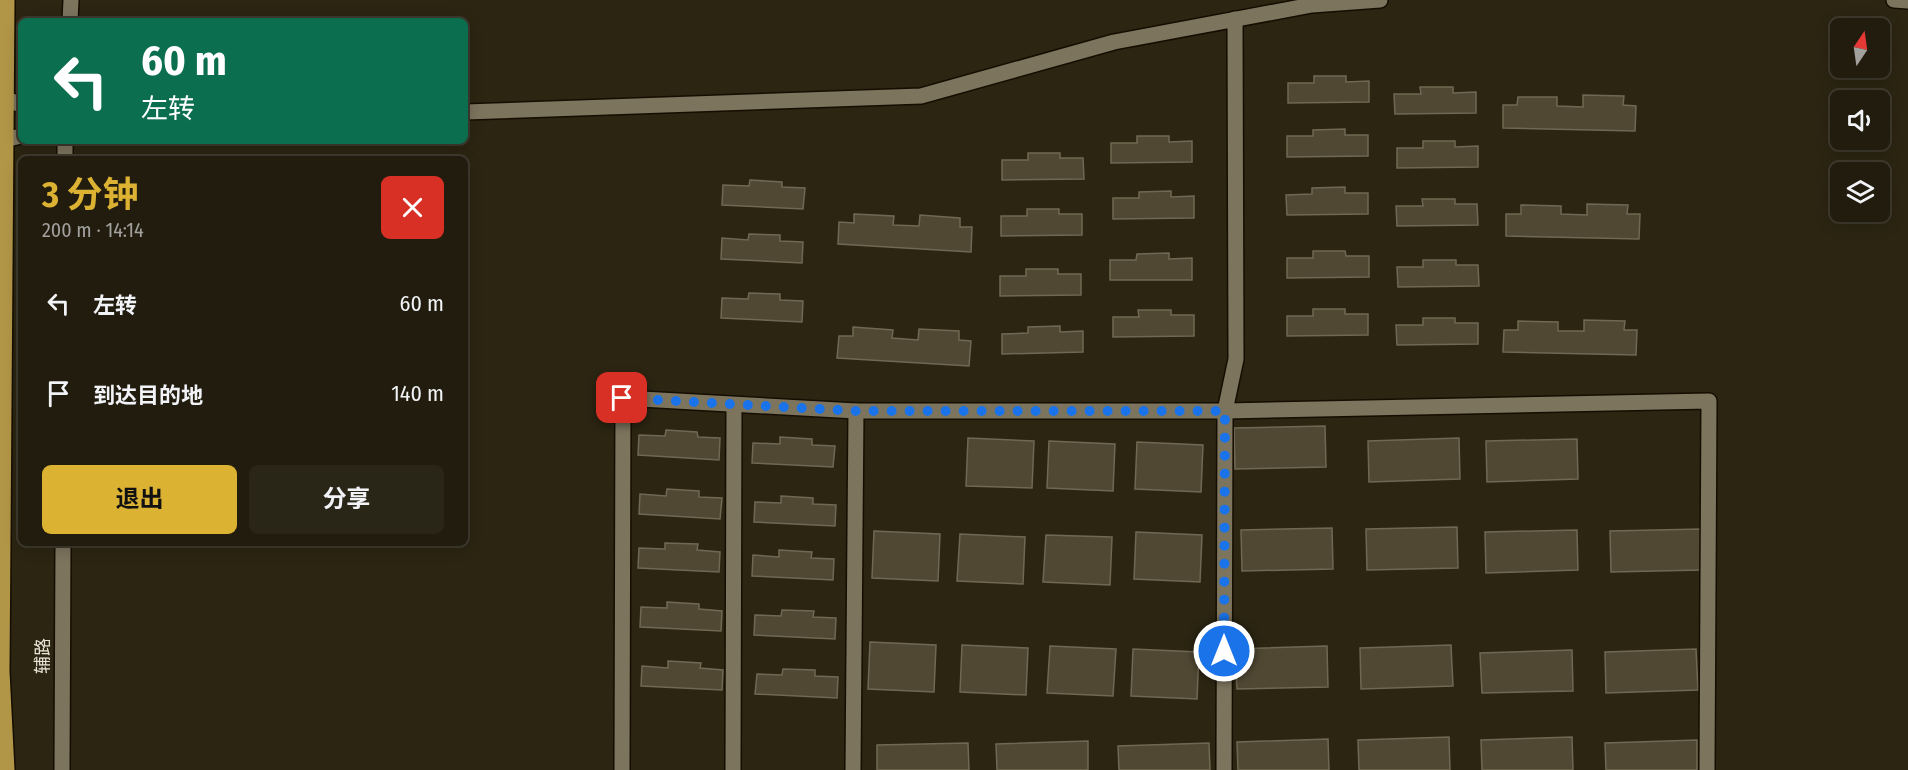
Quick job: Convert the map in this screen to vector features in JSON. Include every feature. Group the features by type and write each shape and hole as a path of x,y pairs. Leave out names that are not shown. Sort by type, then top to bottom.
{"main road":[{"path":"7,770 2,672 9,139 8,0"}],"street":[{"path":"70,0 70,18"},
{"path":"468,112 921,96 1114,42 1312,5 1380,0"},
{"path":"1894,0 1908,1"},
{"path":"1224,770 1225,411 1236,359 1235,20"},
{"path":"622,770 622,398 856,411 1225,411 1709,401 1707,770"},
{"path":"733,770 734,405"},
{"path":"853,770 856,411"},
{"name":"辅路","path":"62,770 63,546"}],"building":[{"path":"1314,76 1346,76 1346,82 1369,81 1369,102 1288,103 1288,83 1314,83"},
{"path":"1420,87 1453,87 1453,93 1476,92 1476,113 1395,114 1394,94 1421,94"},
{"path":"1583,95 1624,96 1623,105 1636,106 1635,131 1503,128 1503,105 1517,105 1518,97 1557,97 1557,106 1583,107"},
{"path":"1345,129 1345,135 1368,135 1368,156 1287,157 1287,136 1313,136 1313,130"},
{"path":"1137,136 1169,136 1169,142 1192,141 1192,162 1111,163 1111,143 1137,143"},
{"path":"1423,141 1455,141 1455,147 1478,146 1478,167 1397,168 1397,148 1423,148"},
{"path":"1028,153 1060,153 1060,158 1083,158 1084,179 1002,180 1002,160 1028,160"},
{"path":"750,180 782,182 782,187 805,188 803,209 722,205 723,185 749,186"},
{"path":"1345,187 1345,193 1368,193 1368,214 1287,215 1286,195 1312,194 1312,188"},
{"path":"1171,191 1171,197 1194,196 1194,218 1113,219 1113,198 1139,198 1139,192"},
{"path":"1422,199 1455,199 1455,204 1477,204 1478,225 1397,226 1396,206 1423,206"},
{"path":"1587,204 1628,205 1627,214 1640,214 1639,239 1506,236 1506,214 1521,214 1521,205 1561,206 1561,214 1587,215"},
{"path":"1027,209 1059,209 1059,214 1082,214 1082,235 1001,236 1001,216 1027,216"},
{"path":"854,214 894,216 893,225 919,226 920,215 960,218 960,227 972,227 971,252 838,244 839,222 854,223"},
{"path":"749,234 780,235 780,241 803,242 802,263 721,259 722,238 748,240"},
{"path":"1313,251 1345,251 1346,256 1369,256 1369,277 1287,278 1287,258 1313,258"},
{"path":"1169,253 1169,259 1192,258 1192,280 1110,280 1110,260 1136,260 1137,254"},
{"path":"1423,260 1456,260 1456,265 1478,265 1479,286 1398,287 1397,267 1423,267"},
{"path":"1026,269 1058,269 1058,274 1081,274 1081,295 1000,296 1000,276 1026,276"},
{"path":"749,293 780,294 780,300 803,301 802,322 721,318 722,298 748,299"},
{"path":"1313,309 1345,309 1345,314 1368,314 1368,335 1287,336 1287,316 1313,316"},
{"path":"1138,310 1171,310 1171,315 1194,315 1194,336 1113,337 1113,317 1139,317"},
{"path":"1423,318 1455,318 1455,323 1478,323 1478,344 1397,345 1396,325 1423,325"},
{"path":"1584,320 1625,321 1624,330 1637,330 1636,355 1503,352 1504,330 1518,330 1518,321 1558,322 1558,331 1584,331"},
{"path":"1060,326 1060,332 1083,331 1083,352 1002,354 1002,334 1028,333 1028,327"},
{"path":"853,327 893,330 892,338 918,340 919,329 959,331 959,340 971,341 969,366 837,358 839,336 853,336"},
{"path":"1325,426 1326,467 1235,469 1234,428"},
{"path":"666,430 697,432 698,437 720,438 719,460 638,455 639,435 665,436"},
{"path":"780,437 812,439 812,445 835,446 833,467 752,463 753,443 780,444"},
{"path":"968,438 1034,441 1032,488 966,486"},
{"path":"1459,438 1460,479 1369,482 1368,441"},
{"path":"1577,439 1578,479 1487,482 1486,441"},
{"path":"1049,441 1115,444 1113,491 1047,488"},
{"path":"1137,442 1203,445 1201,492 1135,489"},
{"path":"667,489 699,491 699,497 722,498 720,519 639,514 640,494 666,496"},
{"path":"781,496 813,498 813,504 836,505 835,526 754,522 755,502 781,503"},
{"path":"1457,527 1458,568 1367,570 1366,529"},
{"path":"1332,528 1333,569 1242,571 1241,530"},
{"path":"1701,529 1702,570 1611,572 1610,531"},
{"path":"1577,530 1578,570 1486,573 1485,532"},
{"path":"874,531 940,534 938,581 872,578"},
{"path":"1136,532 1202,535 1200,582 1134,579"},
{"path":"960,534 1025,537 1023,584 957,581"},
{"path":"1046,535 1112,537 1110,585 1043,582"},
{"path":"665,543 698,544 697,550 720,552 719,572 638,568 639,548 665,549"},
{"path":"779,550 812,552 811,558 834,559 833,580 752,576 753,555 779,557"},
{"path":"667,602 699,604 699,609 722,611 721,631 640,627 641,607 667,608"},
{"path":"782,610 814,611 813,617 836,618 835,639 754,635 755,615 781,616"},
{"path":"870,642 936,645 934,692 868,689"},
{"path":"962,645 1028,648 1026,695 960,692"},
{"path":"1451,645 1453,686 1361,689 1360,648"},
{"path":"1050,646 1116,649 1113,696 1047,693"},
{"path":"1327,646 1328,687 1237,689 1235,649"},
{"path":"1133,649 1199,652 1197,699 1131,696"},
{"path":"1696,649 1698,690 1606,693 1605,652"},
{"path":"1572,650 1573,691 1482,693 1480,653"},
{"path":"668,661 701,663 700,668 723,670 722,690 641,686 642,666 668,668"},
{"path":"783,669 815,670 815,676 838,677 837,698 755,694 757,674 782,675"},
{"path":"1449,737 1450,770 1359,770 1358,740"},
{"path":"1572,737 1573,770 1482,770 1481,740"},
{"path":"1328,739 1329,770 1238,770 1237,742"},
{"path":"1697,740 1697,770 1606,770 1605,743"},
{"path":"1088,741 1088,770 997,770 996,744"},
{"path":"968,743 969,770 877,770 877,745"},
{"path":"1209,743 1210,770 1119,770 1118,746"}],"route":[{"path":"622,398 856,411 1225,411 1224,651"}]}
